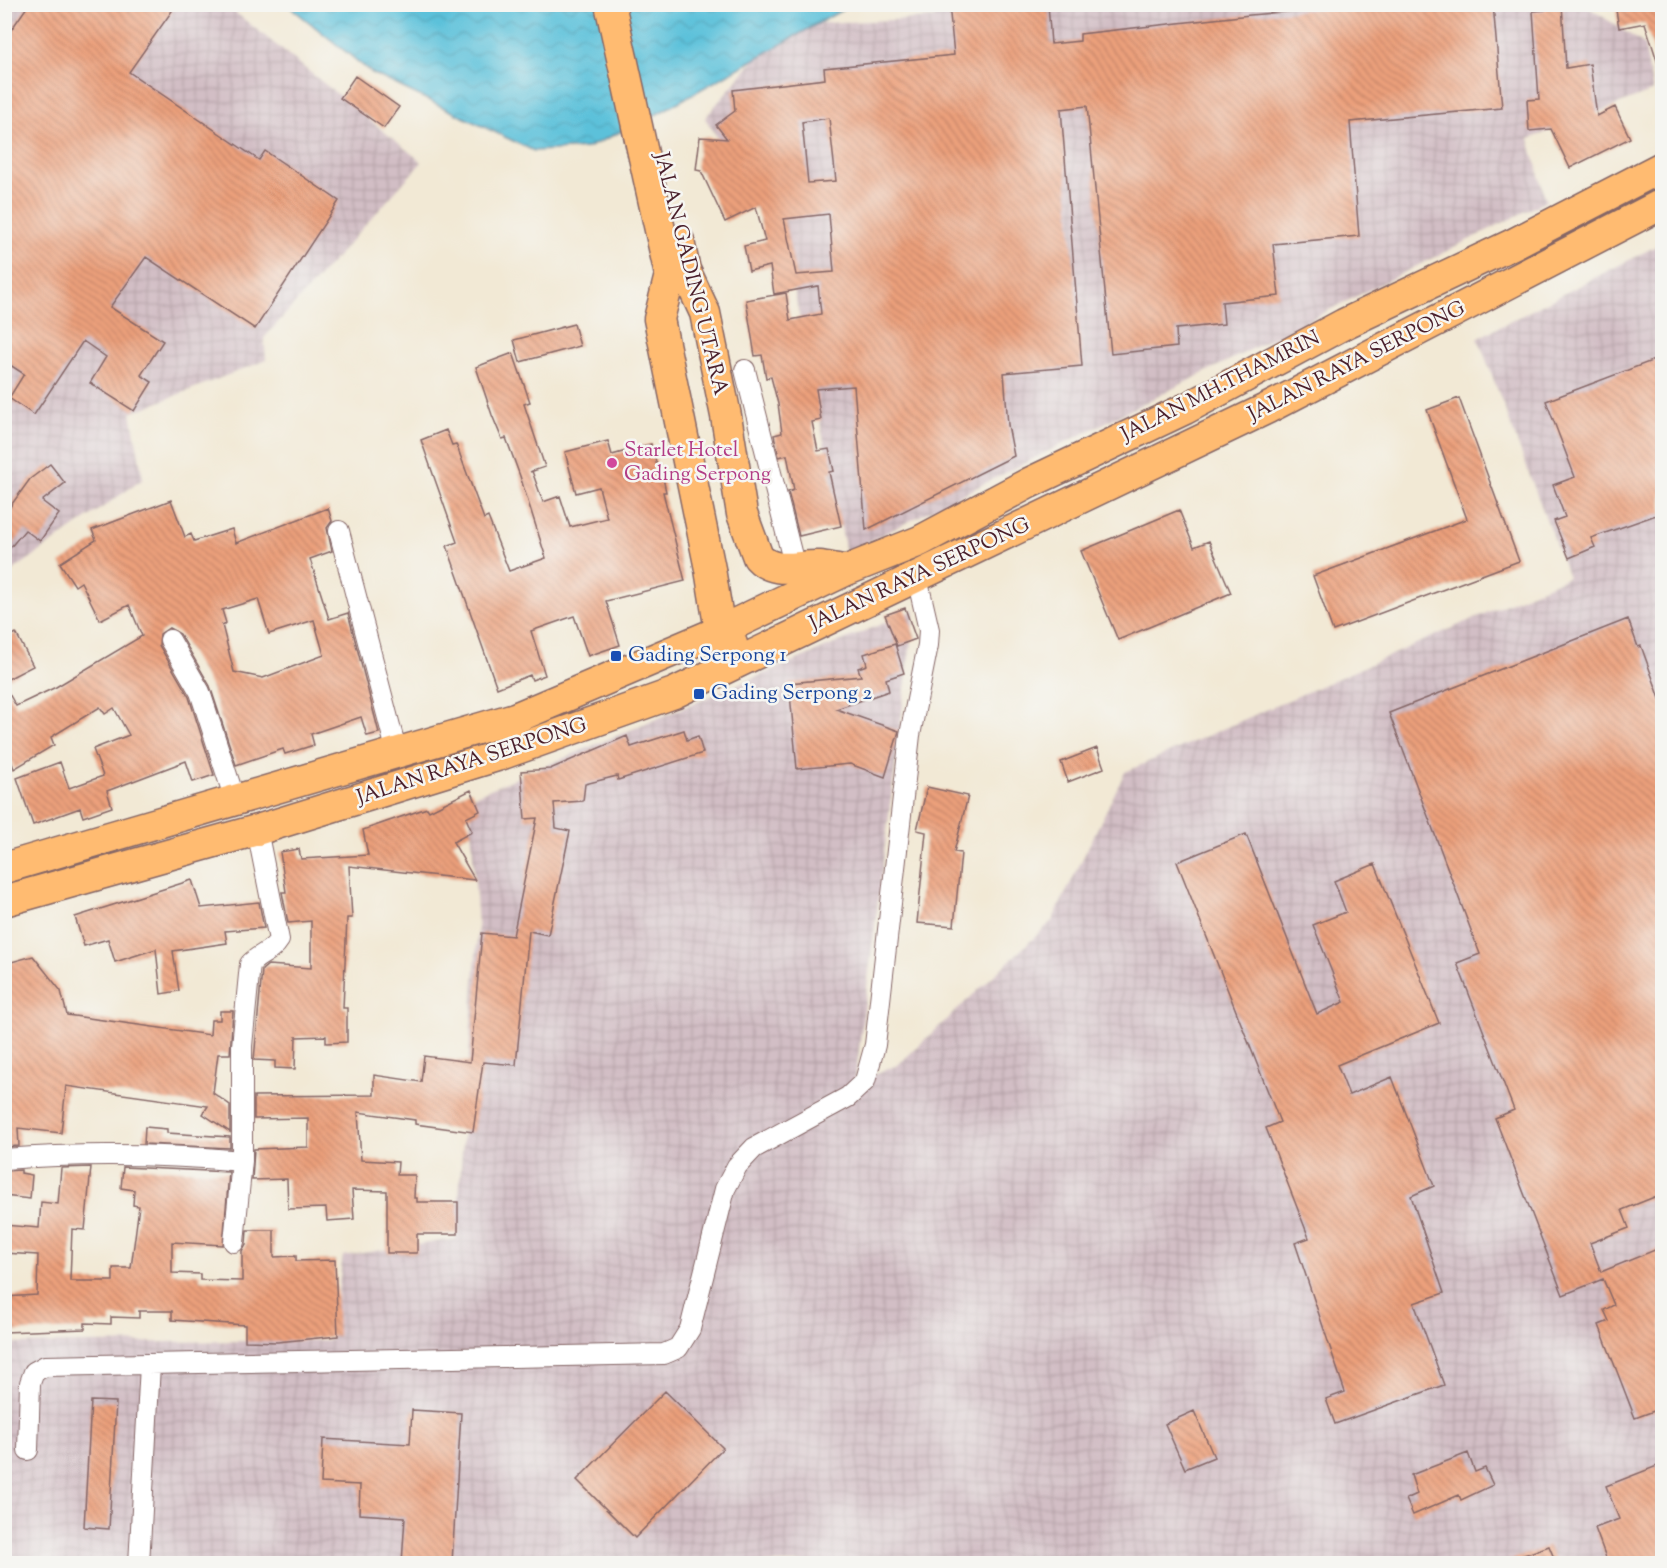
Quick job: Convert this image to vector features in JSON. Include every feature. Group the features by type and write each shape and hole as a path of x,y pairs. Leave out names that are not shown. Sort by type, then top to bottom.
{"main road":[{"name":"JALAN GADING UTARA","path":"610,4 671,239 705,313 726,416 742,513 755,552 762,562 777,567 818,566 847,570"},
{"name":"JALAN GADING UTARA","path":"625,4 671,239 670,275 659,319 711,569 720,631"},
{"name":"JALAN MH.THAMRIN","path":"777,604 847,570 920,541 1029,483 1185,409 1344,324 1513,244 1662,167"},
{"name":"JALAN RAYA SERPONG","path":"4,901 257,830 525,747 674,693 1268,408 1662,204"},
{"name":"JALAN RAYA SERPONG","path":"4,868 515,718 720,631 777,604"},
{"path":"720,631 732,645 742,649 763,651"}],"street":[{"path":"746,370 795,568"},
{"path":"339,531 397,753"},
{"path":"28,1450 30,1383 34,1371 45,1366 664,1354 678,1348 690,1329 725,1189 736,1166 754,1148 848,1097 865,1081 875,1045 910,735 928,645 929,630 917,578"},
{"path":"170,640 200,692 235,800"},
{"path":"234,1242 242,1161 242,1046 250,964 256,957 274,948 279,940 257,830"},
{"path":"4,1159 66,1154 159,1154 242,1161"},
{"path":"139,1563 150,1365"}],"shaded area":[{"path":"946,4 1585,5 1644,44 1653,91 1529,139 1546,201 846,553 774,188 729,156 705,118 763,49 806,24 934,18"},
{"path":"5,5 226,5 422,162 264,338 266,360 131,413 143,479 5,576"},
{"path":"1662,243 1662,1563 5,1563 4,1344 331,1340 343,1256 456,1239 478,926 469,798 915,610 855,1081 898,1065 1052,921 1125,772 1568,577 1478,338"}],"water":[{"path":"288,5 851,5 657,114 587,148 534,151 372,73"}],"building":[{"path":"29,4 162,4 172,11 129,72 259,160 265,151 339,201 255,329 146,257 110,307 163,341 141,375 152,382 134,411 90,383 106,357 83,341 34,415 9,398 24,374 4,361 4,40"},
{"path":"949,4 1048,4 1051,44 1080,41 1080,34 1250,15 1376,4 1493,4 1502,108 1350,122 1359,236 1273,244 1279,296 1222,302 1224,324 1176,329 1177,347 1111,354 1087,106 1061,109 1082,366 1004,373 1008,425 1014,456 866,530 854,386 816,389 821,420 812,422 818,451 829,449 834,471 829,472 841,526 799,536 788,492 794,490 787,455 779,457 774,435 782,433 778,404 771,377 766,378 762,355 755,356 746,300 786,293 790,320 821,314 818,286 774,294 770,266 749,271 744,246 765,241 756,207 725,222 701,171 696,170 700,137 727,139 716,125 735,111 733,90 825,79 824,68 954,55","holes":["829,118 836,181 808,183 802,122","829,214 834,272 796,275 784,219"]},
{"path":"1544,4 1562,4 1566,68 1590,64 1597,116 1615,107 1630,138 1570,168 1551,129 1529,131 1527,100 1539,99 1533,11 1545,10"},
{"path":"1615,4 1662,4 1662,67 1659,67 1645,23 1619,28"},
{"path":"355,76 399,107 384,128 340,98"},
{"path":"574,324 580,346 520,362 514,340"},
{"path":"513,353 530,402 524,404 545,467 532,471 543,502 560,496 570,527 607,518 599,487 576,493 565,452 608,441 612,455 651,444 659,473 662,473 666,492 663,492 685,581 606,601 620,645 588,656 574,616 531,631 545,675 532,680 530,675 497,688 447,546 457,542 421,440 446,430 452,445 456,444 484,519 488,517 509,571 546,558 520,476 506,438 502,439 492,415 476,367"},
{"path":"1662,357 1662,513 1591,538 1595,547 1569,558 1554,521 1565,517 1553,485 1575,477 1546,401"},
{"path":"1459,398 1519,561 1333,631 1313,576 1467,519 1427,410"},
{"path":"50,464 65,483 42,501 59,514 40,541 25,530 4,555 4,515 30,479"},
{"path":"171,500 185,537 191,534 194,541 232,529 236,543 328,508 332,521 327,528 332,551 310,559 329,619 348,613 379,733 367,736 361,717 311,734 314,745 285,754 283,749 236,765 210,686 180,634 169,628 160,634 159,645 189,697 214,775 193,782 186,761 107,791 112,807 83,817 80,808 33,825 17,778 60,762 69,788 103,776 93,749 129,735 114,708 105,714 100,707 51,737 54,745 14,769 9,754 4,756 4,685 16,706 56,687 142,636 129,605 100,620 81,582 75,586 60,563 96,540 92,530","holes":["258,599 269,634 314,620 324,655 263,678 234,672 222,625 226,623 222,610"]},
{"path":"1179,510 1194,547 1209,541 1231,593 1118,640 1081,551"},
{"path":"905,608 916,639 897,646 885,615"},
{"path":"1628,619 1638,647 1641,646 1662,704 1662,1194 1622,1210 1629,1228 1590,1243 1601,1272 1662,1247 1662,1408 1635,1418 1599,1325 1609,1321 1604,1310 1614,1305 1603,1279 1563,1295 1495,1118 1514,1110 1457,963 1480,954 1389,713"},
{"path":"16,633 33,666 4,681 4,640"},
{"path":"895,644 904,673 886,679 889,691 836,709 899,731 885,777 850,764 797,769 789,683 861,676 858,668 867,665 864,654"},
{"path":"684,730 687,740 698,736 703,753 618,780 617,776 585,784 583,801 554,803 556,828 570,831 548,935 529,931 516,1065 483,1062 473,1132 415,1124 415,1120 358,1112 361,1160 398,1162 397,1175 415,1175 414,1198 417,1198 417,1202 458,1202 458,1234 417,1234 417,1253 387,1253 387,1191 352,1190 354,1219 327,1221 326,1208 288,1209 287,1179 252,1180 254,1149 308,1147 308,1118 254,1119 254,1096 374,1095 374,1075 421,1082 424,1056 470,1062 482,933 513,936 537,818 525,819 521,771 550,769 627,736 631,747"},
{"path":"1097,748 1104,768 1068,782 1061,762"},
{"path":"927,787 968,796 954,852 961,853 954,926 917,923 926,832 917,830"},
{"path":"471,790 480,811 466,818 472,832 453,842 475,880 349,866 352,918 347,918 343,1008 347,1008 347,1042 326,1043 326,1036 296,1037 295,1069 275,1068 275,1061 254,1060 262,970 268,965 311,968 311,921 288,923 282,892 286,892 280,852 299,849 301,859 368,855 363,830 427,808 429,811"},
{"path":"1246,834 1317,1014 1344,1002 1313,925 1346,912 1334,881 1375,864 1439,1023 1337,1065 1349,1095 1392,1077 1434,1186 1411,1196 1444,1293 1414,1303 1444,1385 1335,1424 1326,1399 1345,1392 1295,1243 1309,1238 1266,1128 1280,1122 1177,862"},
{"path":"192,880 201,908 259,902 264,928 225,931 227,943 173,951 179,991 161,994 156,949 115,962 108,939 84,946 75,917"},
{"path":"33,956 61,991 67,1015 210,1035 211,1020 220,1020 220,1011 233,1011 230,1054 218,1054 213,1093 230,1105 230,1132 203,1114 208,1106 66,1086 61,1133 18,1128 19,1146 4,1147 4,964"},
{"path":"145,1127 167,1129 167,1133 230,1137 230,1148 144,1144"},
{"path":"91,1167 85,1230 72,1229 70,1281 113,1281 113,1268 131,1268 139,1206 133,1205 134,1190 121,1188 123,1167 229,1172 223,1245 172,1242 172,1273 200,1274 200,1280 242,1281 242,1251 246,1244 247,1230 274,1230 274,1257 296,1256 296,1261 335,1260 338,1336 277,1342 245,1341 245,1325 172,1320 172,1311 139,1311 139,1318 111,1317 111,1324 85,1323 85,1329 4,1332 4,1297 37,1295 38,1255 4,1253 4,1225 39,1228 41,1202 58,1204 61,1168"},
{"path":"21,1170 21,1173 32,1175 30,1199 4,1196 4,1171"},
{"path":"665,1391 723,1448 635,1538 577,1480"},
{"path":"91,1401 116,1402 109,1529 84,1527"},
{"path":"412,1410 461,1413 452,1563 402,1563 405,1517 359,1514 360,1485 321,1483 323,1439 410,1444"},
{"path":"1194,1411 1214,1457 1185,1469 1165,1424"},
{"path":"1468,1453 1475,1472 1485,1468 1493,1485 1461,1500 1459,1495 1413,1515 1406,1499 1417,1494 1411,1475"},
{"path":"1662,1464 1662,1563 1608,1563 1595,1528 1619,1519 1606,1486"},
{"path":"1549,1546 1556,1563 1505,1563 1505,1562"}],"place":[{"name":"Starlet Hotel Gading Serpong","path":"612,463"},
{"name":"Gading Serpong 1","path":"616,656"},
{"name":"Gading Serpong 2","path":"699,694"}]}
